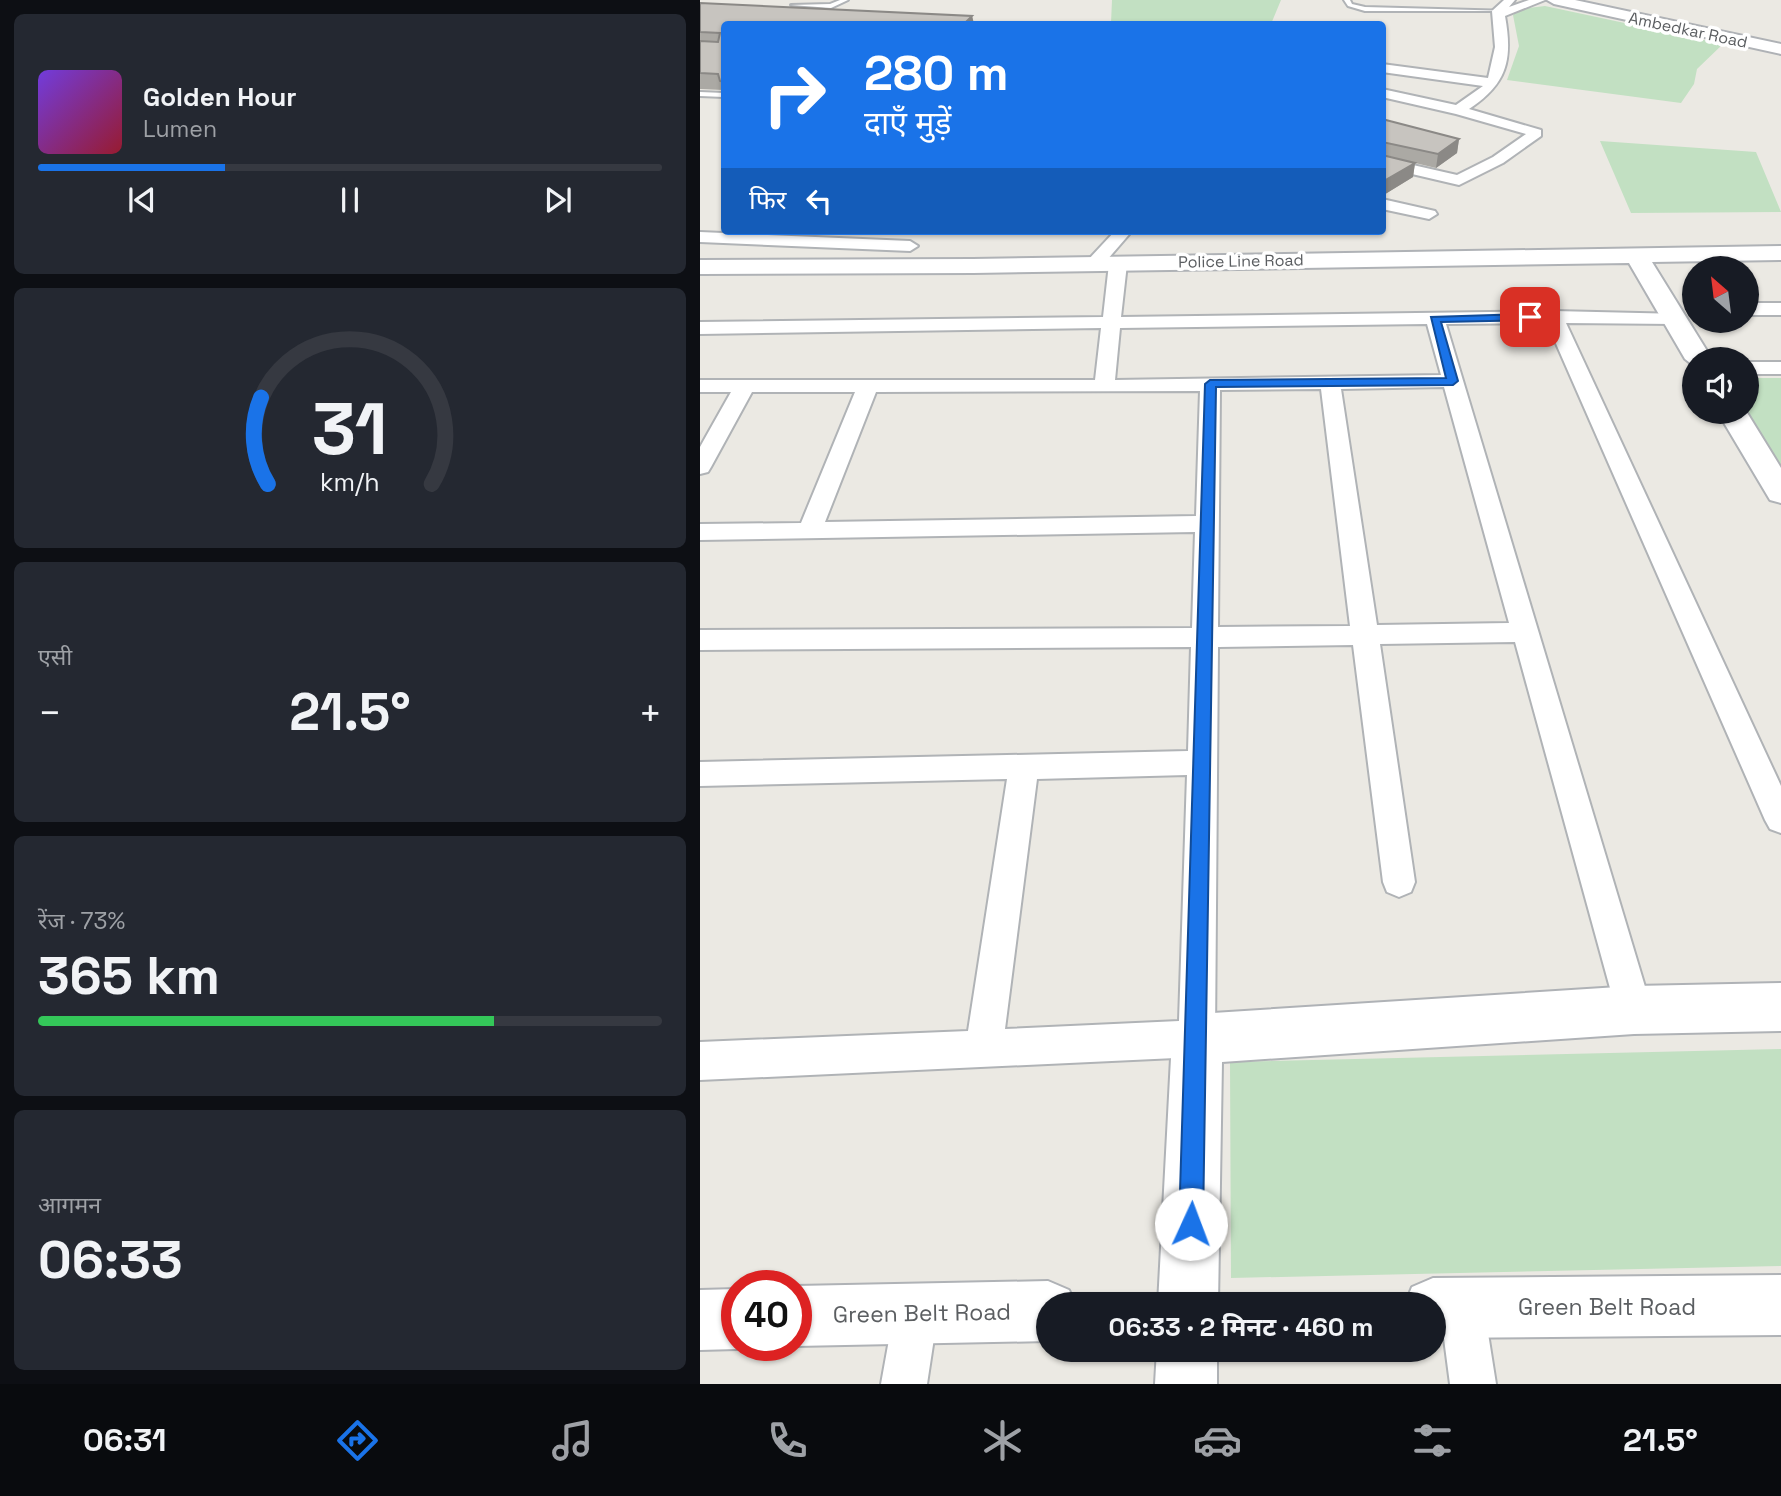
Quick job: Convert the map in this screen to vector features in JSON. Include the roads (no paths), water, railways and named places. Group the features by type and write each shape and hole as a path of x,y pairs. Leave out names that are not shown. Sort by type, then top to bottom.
{"main road":[{"name":"Ambedkar Road","path":"1554,0 1781,46"},
{"path":"1618,0 1650,15 1781,46"},
{"name":"Police Line Road","path":"700,267 894,267 1781,253"},
{"path":"1636,255 1680,313 1694,347"},
{"path":"1739,424 1778,484"},
{"path":"1188,1292 1196,1039 1634,1010 1781,1007"},
{"name":"Green Belt Road","path":"1448,1308 1781,1306"},
{"name":"Green Belt Road","path":"812,1315 1036,1311"},
{"path":"700,1320 721,1319"},
{"path":"1186,1384 1187,1362"}],"street":[{"path":"1458,110 1493,83 1502,45 1504,9 1540,0"},
{"path":"1386,69 1493,83"},
{"path":"1386,96 1458,110 1536,133 1498,160 1459,180 1386,163"},
{"path":"1386,205 1429,214"},
{"path":"894,267 917,235"},
{"path":"1104,386 1111,323 1106,264 1122,235"},
{"path":"700,237 788,236 910,246"},
{"path":"1759,309 1781,309"},
{"path":"700,328 1435,319 1680,313"},
{"path":"1554,317 1781,820"},
{"path":"1435,319 1634,1010"},
{"path":"1759,368 1781,368"},
{"path":"700,386 1104,386 1453,381"},
{"path":"1330,383 1399,883"},
{"path":"700,1061 1196,1039 1210,384"},
{"path":"700,467 745,386"},
{"path":"810,531 868,386"},
{"path":"700,533 1208,524"},
{"path":"700,640 1525,632"},
{"path":"700,774 1203,763"},
{"path":"984,1048 1024,766"},
{"path":"1448,1308 1472,1384"},
{"path":"904,1384 916,1312"}],"lane":[{"path":"794,5 831,6 845,0"},
{"path":"1347,0 1350,5 1364,9 1504,9"},
{"path":"700,93 721,95"}]}
